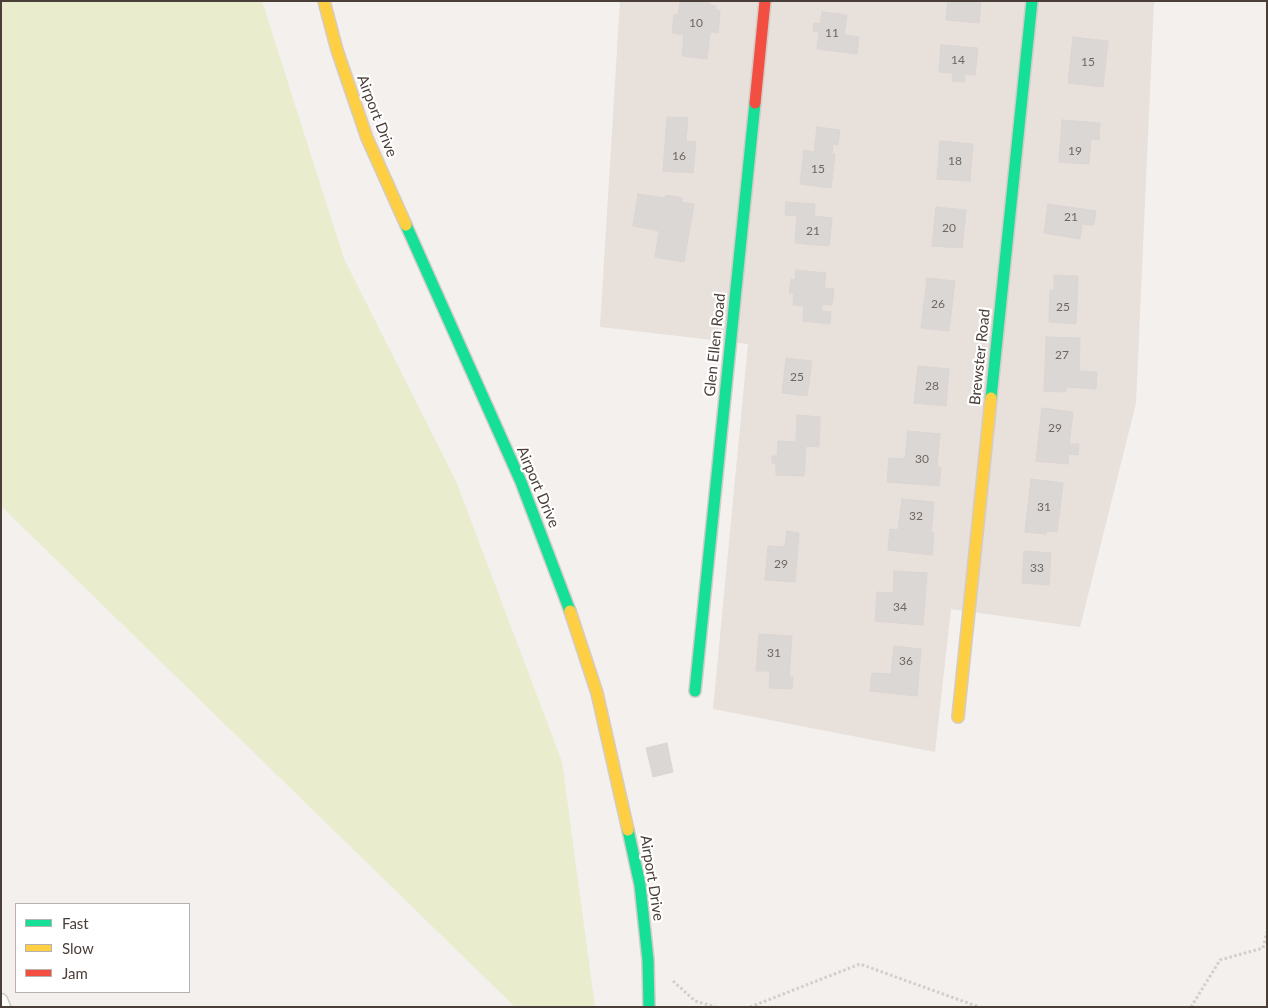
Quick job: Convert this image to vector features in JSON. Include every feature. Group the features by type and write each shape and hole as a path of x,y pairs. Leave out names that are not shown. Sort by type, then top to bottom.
{"street":[{"name":"Airport Drive","path":"324,1 336,50 367,138 521,482 579,634 597,693 614,762 640,885 648,960 649,1007"},
{"name":"Glen Ellen Road","path":"695,691 765,1"},
{"name":"Brewster Road","path":"958,717 1032,1"}],"lane":[{"path":"1,1000 4,1007"}],"path":[{"path":"1191,1007 1220,960 1263,948 1267,932"},
{"path":"648,960 695,1000 716,1007"},
{"path":"750,1007 860,964 980,1007"}],"shaded area":[{"path":"620,1 1154,1 1136,403 1080,627 951,609 935,752 713,709 748,344 600,327"}],"green space":[{"path":"1,1 262,1 344,259 456,481 562,762 595,1007 515,1007 1,506"}],"building":[{"path":"680,1 710,1 710,5 716,6 716,10 720,11 718,33 710,32 707,59 682,56 684,35 672,33 674,14 678,15"},
{"path":"948,1 981,1 979,23 946,20"},
{"path":"822,12 847,15 844,35 859,37 857,54 817,49 819,32 813,31 814,23 820,24"},
{"path":"1073,37 1108,41 1103,87 1068,83"},
{"path":"941,45 978,48 975,75 965,74 965,82 952,81 953,73 939,72"},
{"path":"667,117 688,118 686,141 696,142 693,173 663,171"},
{"path":"1062,120 1100,123 1099,140 1091,139 1089,164 1059,162"},
{"path":"817,127 840,130 838,145 833,144 832,153 835,154 831,188 800,184 804,150 814,152"},
{"path":"940,141 973,144 970,181 937,179"},
{"path":"638,194 665,198 666,195 682,198 681,202 694,204 684,262 655,257 659,231 633,226"},
{"path":"786,202 815,204 814,216 832,218 829,246 795,243 797,216 785,215"},
{"path":"1048,204 1096,211 1094,225 1082,224 1080,239 1044,233"},
{"path":"936,207 966,210 962,248 932,246"},
{"path":"796,270 826,273 824,288 834,289 832,305 822,304 822,311 831,312 830,324 803,321 804,306 793,305 794,294 789,293 791,279 795,280"},
{"path":"1054,275 1078,276 1076,324 1049,322 1050,290 1054,291"},
{"path":"927,278 955,281 949,331 921,328"},
{"path":"1046,337 1080,338 1079,371 1097,372 1096,389 1066,387 1066,392 1044,391"},
{"path":"786,358 812,361 807,396 782,393"},
{"path":"918,366 949,369 946,406 914,403"},
{"path":"1042,408 1073,412 1069,444 1079,444 1078,455 1069,454 1068,464 1036,461"},
{"path":"797,415 820,417 819,447 806,446 804,476 776,475 776,463 772,463 772,456 777,456 778,441 796,442"},
{"path":"908,431 940,434 937,467 941,468 939,486 887,482 889,458 905,459"},
{"path":"1031,479 1063,483 1057,532 1047,531 1046,534 1025,532"},
{"path":"902,499 934,502 931,533 934,533 932,555 888,550 890,529 898,530"},
{"path":"787,531 799,533 795,582 765,580 768,546 785,547"},
{"path":"1024,551 1051,553 1049,585 1022,583"},
{"path":"894,571 927,573 923,625 875,621 877,592 893,593"},
{"path":"759,634 792,636 789,677 793,677 792,689 769,688 770,671 756,671"},
{"path":"894,646 921,649 917,696 870,691 872,673 891,674"},
{"path":"667,743 673,772 653,777 646,748"}],"traffic: fast":[{"path":"991,398 1032,1"},
{"path":"695,691 755,103"},
{"path":"406,225 521,482 570,611"},
{"path":"628,830 640,885 648,960 649,1007"}],"traffic: slow":[{"path":"324,1 337,50 367,138 406,225"},
{"path":"958,717 991,398"},
{"path":"570,611 597,693 628,830"}],"traffic: jam":[{"path":"755,103 765,1"}]}
